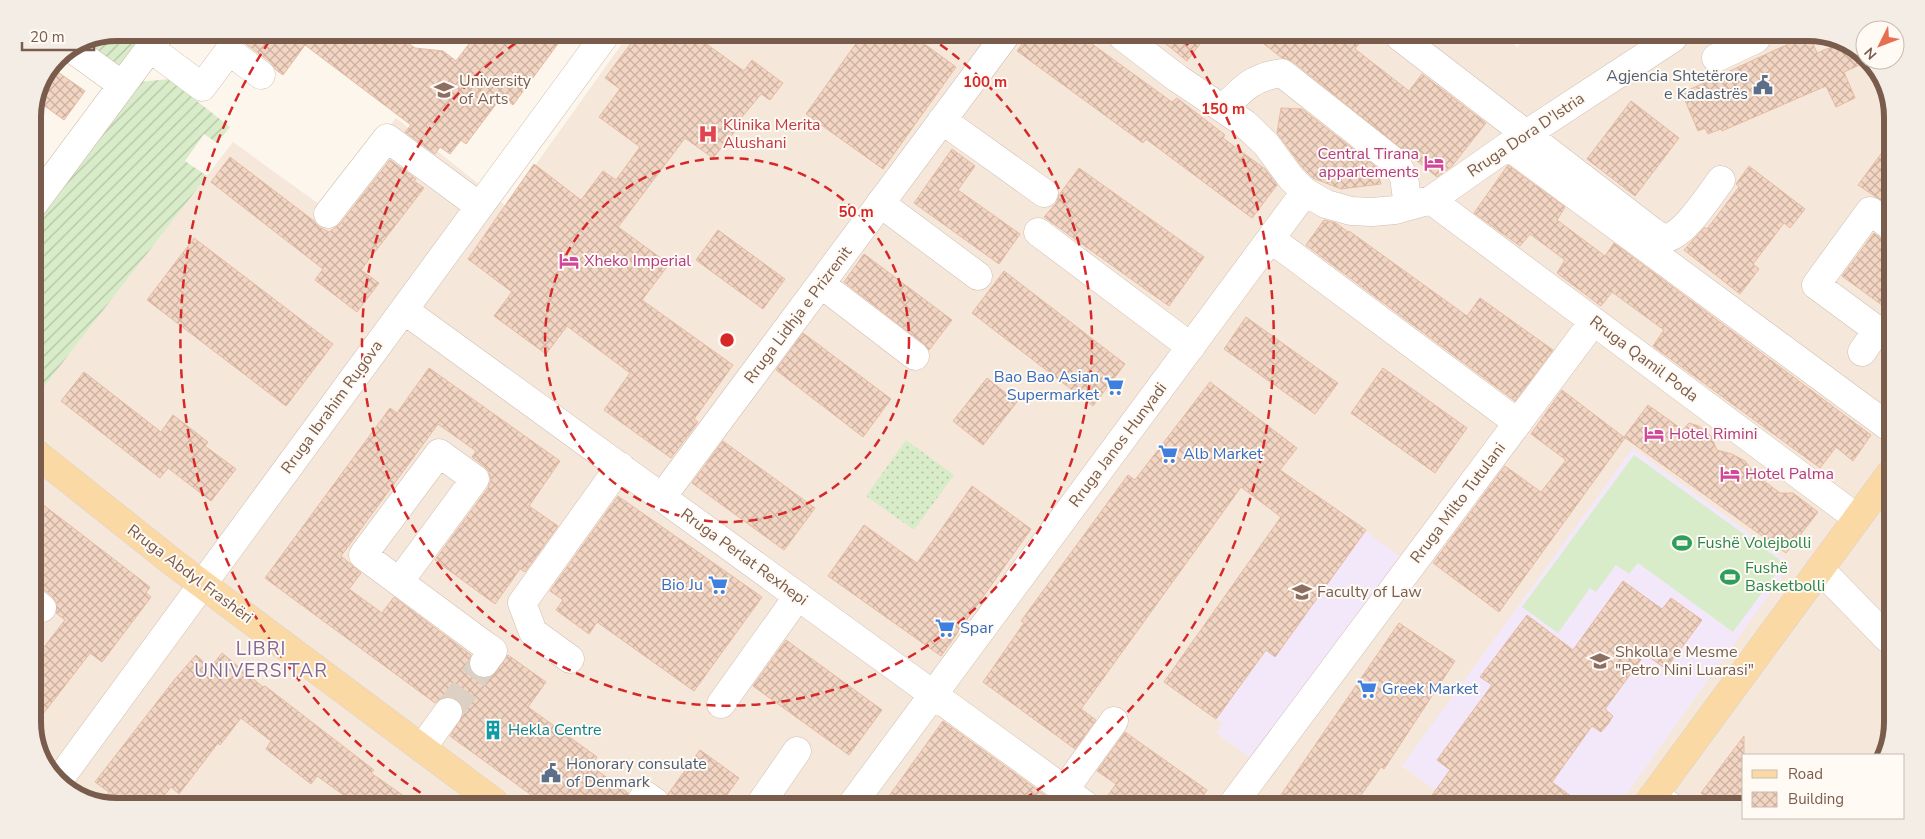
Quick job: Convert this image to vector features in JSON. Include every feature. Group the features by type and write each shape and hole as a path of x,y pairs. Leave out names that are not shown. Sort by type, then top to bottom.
{"main road":[{"name":"Rruga Abdyl Frashëri","path":"41,457 203,584 489,798"},
{"path":"1660,798 1820,569 1857,518 1884,488"}],"street":[{"path":"41,194 154,41"},
{"path":"156,41 202,87 229,51 261,76"},
{"name":"Rruga Ibrahim Rugova","path":"62,775 601,41"},
{"name":"Rruga Lidhja e Prizrenit","path":"662,497 1001,41"},
{"path":"1129,41 1177,78 1244,123 1266,144 1291,178 1305,192 1326,204 1351,211 1372,212 1395,210 1420,203 1396,162 1282,73 1266,75 1247,85 1224,108"},
{"path":"1405,41 1518,140 1884,423"},
{"name":"Rruga Dora D'Istria","path":"1420,203 1668,41"},
{"path":"1716,58 1750,41"},
{"path":"77,52 122,86"},
{"path":"942,120 1044,194"},
{"path":"328,214 387,138 479,206"},
{"path":"1518,140 1664,238 1682,231 1721,180"},
{"name":"Rruga Janos Hunyadi","path":"857,798 1305,192"},
{"path":"880,203 978,276"},
{"name":"Rruga Qamil Poda","path":"1420,203 1593,322 1857,518"},
{"path":"1862,352 1877,330 1816,285 1870,210 1884,221"},
{"path":"1038,232 1191,347"},
{"path":"1270,239 1518,423"},
{"path":"821,284 915,356"},
{"name":"Rruga Perlat Rexhepi","path":"404,310 1074,797"},
{"name":"Rruga Milto Tutulani","path":"1237,798 1593,322"},
{"path":"570,659 533,632 522,603 620,466"},
{"path":"1820,569 1884,635"},
{"path":"399,582 493,651 484,663"},
{"path":"721,704 798,596"},
{"path":"422,748 448,712"},
{"path":"1074,797 1114,720"},
{"path":"764,798 797,751"}],"shaded area":[{"path":"624,41 1510,41 1517,47 1524,41 1808,41 1837,47 1855,58 1855,70 1867,70 1871,75 1880,93 1884,112 1884,722 1878,751 1877,754 1742,754 1742,798 117,798 102,796 79,788 63,776 49,756 41,727 41,391 233,142 323,207 396,118 506,206"},
{"name":"Shkolla e Mesme \"Petro Nini Luarasi\"","path":"1633,448 1791,564 1624,798 1445,798 1402,766"},
{"name":"Faculty of Law","path":"1303,486 1402,558 1254,761 1216,733 1223,724 1164,682"}],"green space":[{"path":"142,41 119,71 87,47 107,42"},
{"path":"169,79 230,127 217,143 204,134 185,161 207,176 41,391 41,206 129,83"},
{"path":"906,440 954,475 914,530 866,496"},
{"path":"1634,455 1784,563 1733,632 1638,563 1629,574 1616,565 1596,592 1590,588 1558,633 1522,607"}],"building":[{"name":"University of Arts","path":"242,41 406,41 415,48 443,51 456,61 471,41 483,41 486,43 488,41 560,41 513,105 502,96 466,144 461,140 450,154 440,147 435,154 405,132 411,125 305,45 283,75 270,62"},
{"path":"633,41 702,41 744,71 752,60 783,83 770,100 761,94 733,128 736,130 713,158 685,138 618,227 669,264 642,300 733,365 694,419 698,422 671,458 604,410 630,373 567,326 546,354 494,316 512,292 468,259 534,164 581,200 603,171 616,180 640,147 599,117 620,89 605,78"},
{"path":"858,41 920,41 956,67 883,169 806,114"},
{"path":"1024,41 1088,41 1172,102 1177,98 1225,135 1223,138 1265,169 1277,185 1252,218 1146,139 1143,143 1017,51"},
{"path":"1162,41 1202,41 1187,61"},
{"path":"1260,41 1361,41 1355,49 1409,91 1422,74 1486,123 1452,166 1437,177 1292,61 1282,58"},
{"name":"Agjencia Shtetërore e Kadastrës","path":"1795,41 1812,42 1817,53 1834,46 1846,51 1855,58 1855,67 1844,72 1855,98 1836,107 1826,86 1722,131 1721,129 1708,134 1705,128 1698,131 1682,93"},
{"path":"57,71 85,91 64,120 43,104 49,83"},
{"path":"1631,101 1679,138 1635,196 1587,159"},
{"path":"1281,108 1302,109 1376,167 1381,184 1341,189 1313,178 1303,168 1277,133"},
{"path":"952,149 975,166 958,190 1020,234 999,264 914,203"},
{"path":"1884,150 1884,202 1858,185"},
{"path":"230,157 314,221 319,227 329,232 340,224 390,160 416,179 414,181 424,188 361,270 379,283 357,312 315,280 323,269 211,182"},
{"path":"1508,165 1565,207 1557,220 1605,256 1614,243 1871,435 1853,461 1836,447 1820,468 1653,346 1664,330 1612,292 1601,306 1557,273 1565,260 1530,234 1520,246 1474,213"},
{"path":"1749,166 1805,209 1790,228 1784,223 1753,264 1759,269 1740,294 1684,250 1705,227 1707,229 1739,187 1736,184"},
{"path":"1079,168 1204,257 1169,306 1044,217 1057,202 1059,195"},
{"path":"1324,220 1336,223 1349,231 1467,316 1480,298 1553,350 1515,401 1306,245"},
{"path":"718,230 785,279 763,309 696,260"},
{"path":"1874,233 1884,239 1884,307 1842,276"},
{"path":"194,238 333,344 286,406 147,300"},
{"path":"864,254 952,320 929,350 924,344 844,282"},
{"path":"1004,271 1125,364 1093,406 972,313"},
{"path":"1246,317 1338,383 1315,414 1224,349"},
{"path":"803,333 891,399 863,437 776,370"},
{"path":"429,368 560,461 529,506 558,526 525,572 520,569 495,604 435,560 488,488 491,480 489,472 485,467 472,457 476,451 438,424 341,556 361,573 349,589 382,613 394,597 471,655 468,662 475,676 483,679 491,677 508,655 546,682 528,707 597,757 591,766 628,793 626,798 535,798 450,736 463,714 462,706 458,700 449,696 441,698 435,703 265,578 390,408 397,413"},
{"path":"1383,368 1467,428 1435,473 1351,413"},
{"path":"84,372 161,432 173,415 208,442 205,446 236,469 211,501 168,468 160,478 61,401"},
{"path":"987,378 1017,402 983,445 953,421"},
{"path":"1210,382 1297,448 1280,470 1366,530 1275,657 1266,650 1216,719 1164,682 1281,517 1241,487 1081,709 1096,720 1075,749 983,682 1024,623 1021,621 1128,475 1135,480"},
{"path":"1562,390 1625,438 1499,612 1433,563 1505,466 1541,492 1566,460 1531,434"},
{"path":"1648,405 1683,430 1689,423 1699,426 1711,436 1717,450 1732,454 1745,461 1756,475 1780,493 1793,493 1818,512 1786,553 1624,437"},
{"path":"723,441 815,508 784,550 692,483"},
{"path":"972,486 1031,529 941,656 828,576 864,525 917,563"},
{"path":"618,496 762,597 694,691 597,622 589,634 556,610 563,600 550,591"},
{"path":"41,503 150,587 146,593 151,597 102,662 90,653 41,717 41,651 65,620 56,613 57,603 52,596 42,588"},
{"path":"1623,581 1662,609 1671,598 1702,620 1666,669 1645,654 1605,709 1613,716 1608,724 1601,732 1592,726 1552,782 1573,798 1430,798 1450,770 1437,760 1492,685 1480,677 1527,615 1573,650"},
{"path":"1399,623 1455,661 1384,769 1381,767 1359,798 1279,798"},
{"path":"786,640 882,710 849,755 753,686"},
{"path":"222,653 263,687 265,686 374,770 371,773 407,798 348,798 317,776 311,784 266,749 271,741 241,718 220,745 218,743 179,794 171,787 163,798 107,797 109,792 95,782 175,679 196,655 210,668"},
{"path":"943,721 1049,798 946,798 942,795 939,798 888,798"},
{"path":"1125,732 1207,790 1202,798 1106,798 1116,784 1097,771"},
{"path":"1744,736 1742,798 1708,798 1701,793"},
{"path":"700,750 739,778 725,798 669,798 668,794"}],"tunnel":[{"path":"448,712 484,663"}],"place":[{"name":"Agjencia Shtetërore e Kadastrës","path":"1763,85"},
{"name":"University of Arts","path":"444,90"},
{"name":"Klinika Merita Alushani","path":"708,134"},
{"name":"Central Tirana appartements","path":"1434,163"},
{"name":"Xheko Imperial","path":"569,261"},
{"name":"Bao Bao Asian Supermarket","path":"1114,386"},
{"name":"Hotel Rimini","path":"1654,434"},
{"name":"Alb Market","path":"1168,454"},
{"name":"Hotel Palma","path":"1730,474"},
{"name":"Fushë Volejbolli","path":"1682,543"},
{"name":"Fushë Basketbolli","path":"1730,577"},
{"name":"Bio Ju","path":"718,585"},
{"name":"Faculty of Law","path":"1302,592"},
{"name":"Spar","path":"945,628"},
{"name":"Shkolla e Mesme \"Petro Nini Luarasi\"","path":"1600,661"},
{"name":"Greek Market","path":"1367,689"},
{"name":"Hekla Centre","path":"493,730"},
{"name":"Honorary consulate of Denmark","path":"551,773"}],"district":[{"name":"LIBRI UNIVERSITAR","path":"261,660"}]}
